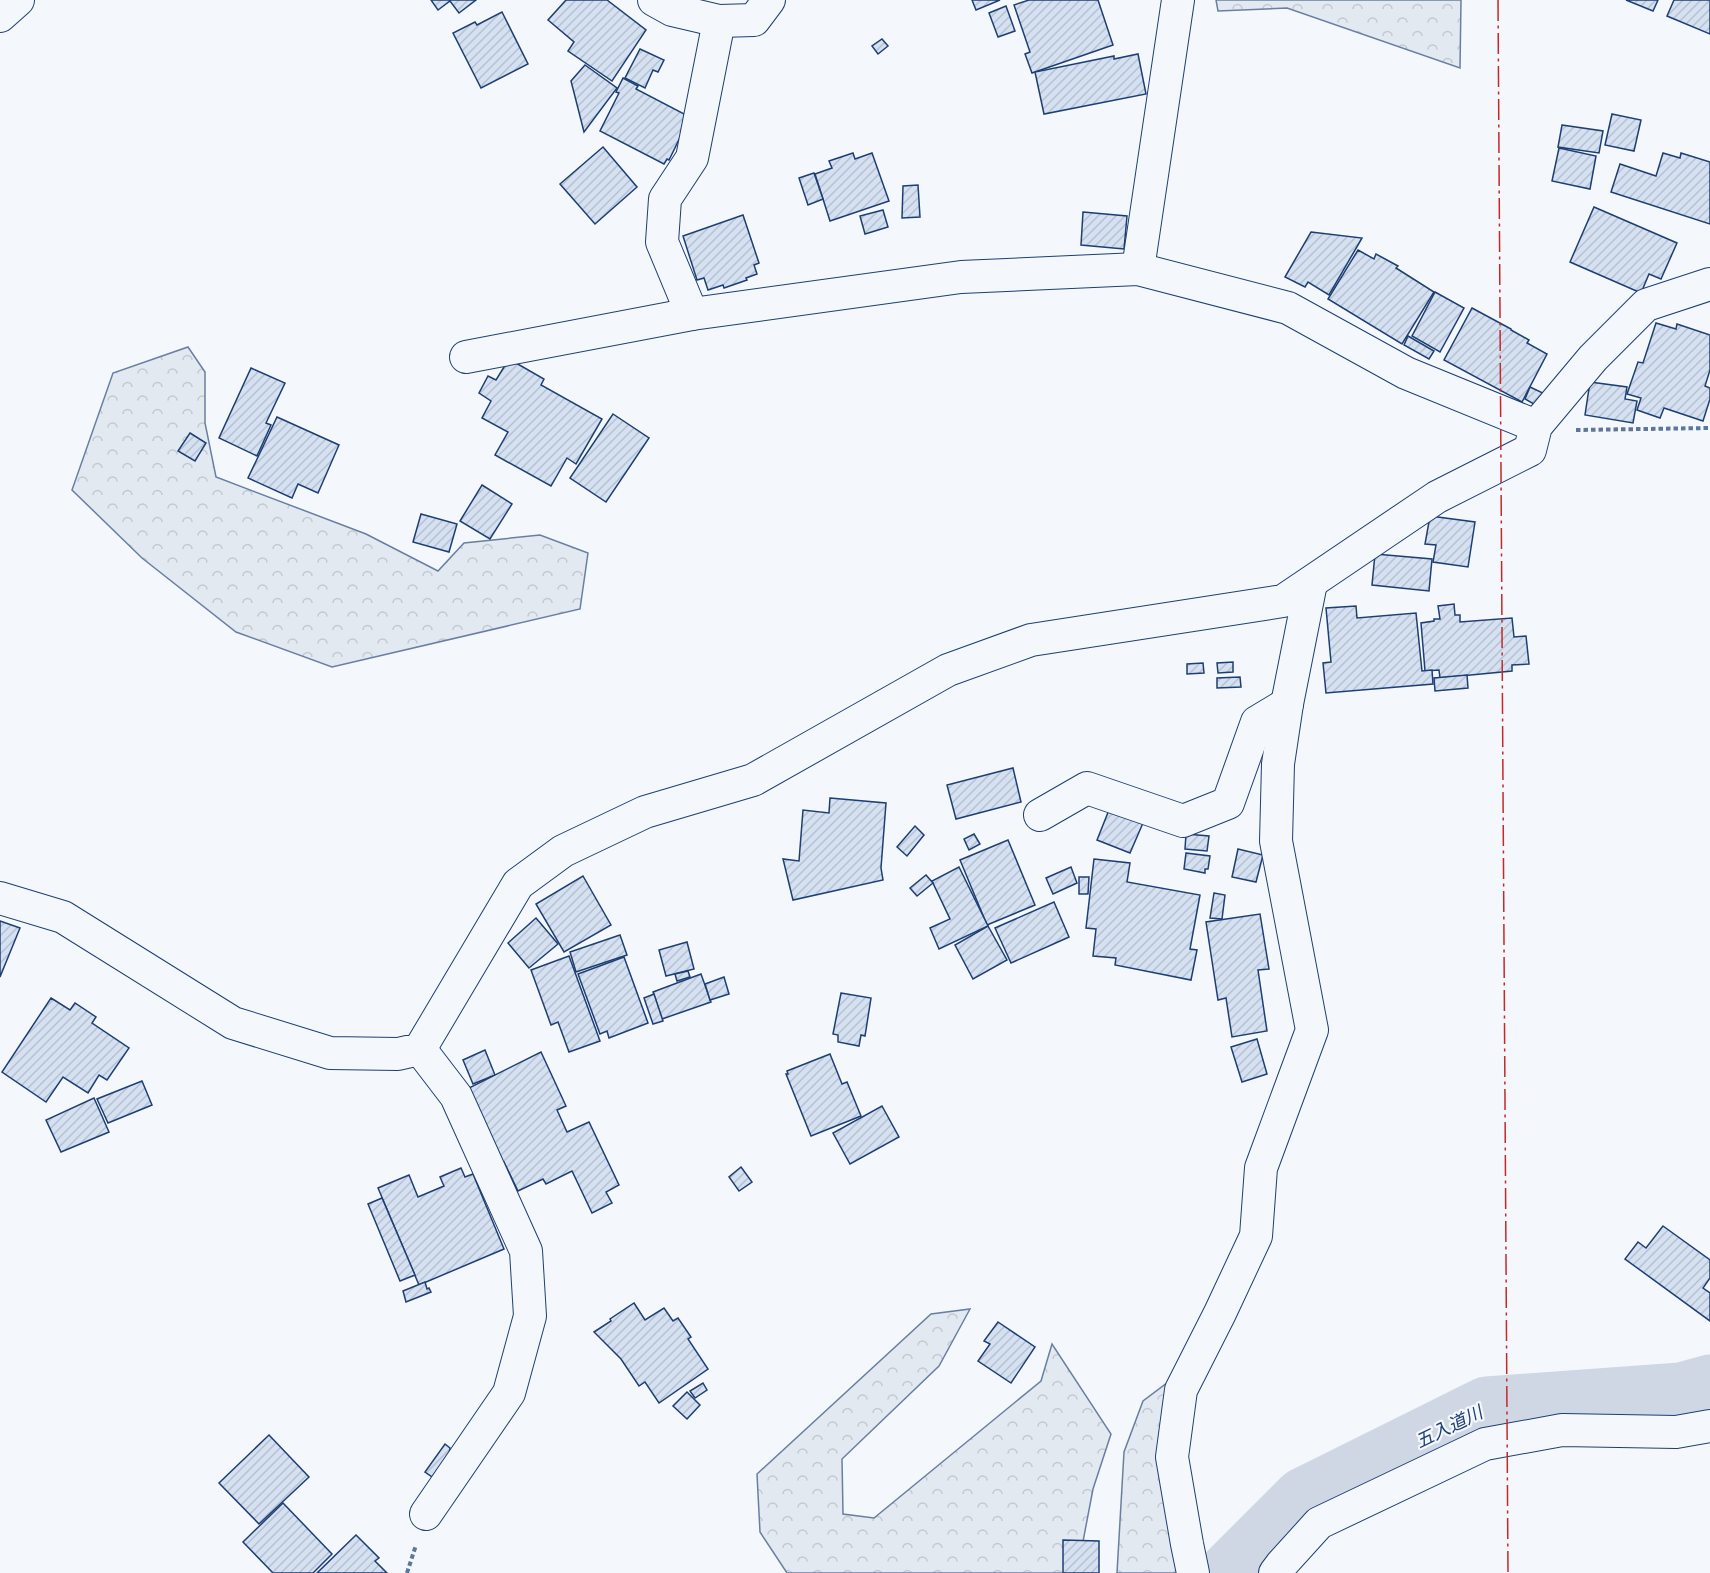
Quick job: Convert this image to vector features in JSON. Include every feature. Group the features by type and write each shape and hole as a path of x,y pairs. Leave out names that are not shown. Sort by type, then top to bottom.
{"street":[{"path":"0,16 18,0"},
{"path":"654,0 672,9 719,21 754,20 769,0"},
{"path":"1138,269 1178,0"},
{"path":"692,314 662,242 665,199 692,158 719,21"},
{"path":"466,357 692,314 961,277 1138,269 1288,308 1406,373 1536,426"},
{"path":"0,898 63,917 233,1023 330,1053 398,1054 420,1049 518,884 563,851 645,812 753,780 948,670 1031,640 1283,601 1437,497 1530,450 1536,426 1593,358 1646,305 1710,284"},
{"path":"1193,1573 1172,1457 1181,1390 1256,1236 1261,1168 1312,1030 1276,841 1278,764 1287,704 1311,583"},
{"path":"1040,815 1087,788 1183,821 1228,803 1257,722 1287,704"},
{"path":"420,1049 456,1096 526,1251 530,1316 509,1393 426,1514"},
{"path":"1275,1573 1319,1523 1485,1444 1562,1430 1676,1432 1710,1426"}],"path":[{"path":"1536,426 1585,431 1710,428"}],"green space":[{"path":"1216,0 1461,0 1460,68 1287,8 1218,11"},
{"path":"188,347 205,372 205,423 216,477 366,534 438,571 464,543 540,535 588,553 580,609 332,667 236,632 142,558 72,490 113,373"},
{"path":"970,1309 939,1366 842,1459 843,1514 874,1518 1041,1381 1052,1344 1111,1434 1093,1489 1077,1573 787,1573 760,1532 757,1474 931,1314"},
{"path":"1171,1380 1185,1573 1117,1573 1124,1452 1143,1401"}],"building":[{"path":"431,0 476,0 459,13 450,1 438,10"},
{"path":"566,0 607,0 646,30 612,81 568,51 574,42 548,20"},
{"path":"972,0 1000,0 976,10"},
{"path":"1029,0 1098,0 1113,45 1032,73 1025,54 1030,52 1014,5"},
{"path":"1626,0 1658,0 1653,11"},
{"path":"1674,0 1710,0 1710,34 1667,16"},
{"path":"1006,6 1015,31 998,37 989,13"},
{"path":"502,12 528,64 481,88 453,33 475,22 477,25"},
{"path":"882,39 888,46 878,54 872,46"},
{"path":"640,49 664,60 658,72 653,70 645,88 625,78"},
{"path":"1138,54 1146,94 1044,114 1035,72 1114,56 1114,59"},
{"path":"585,65 617,88 584,132 571,81"},
{"path":"623,78 638,86 636,89 690,117 669,160 667,159 664,164 600,131 619,93 616,92"},
{"path":"1612,114 1641,120 1634,151 1605,145"},
{"path":"1562,125 1603,131 1599,153 1558,147"},
{"path":"603,147 637,187 595,224 560,184"},
{"path":"1559,148 1596,156 1590,189 1552,181"},
{"path":"853,153 855,159 872,153 889,201 830,221 815,174 832,168 829,161"},
{"path":"1663,153 1680,158 1681,153 1710,162 1710,224 1611,192 1620,164 1656,176"},
{"path":"814,173 823,199 808,205 799,178"},
{"path":"918,185 920,217 902,218 903,186"},
{"path":"1594,207 1677,243 1661,279 1649,274 1641,293 1570,262"},
{"path":"883,210 888,227 865,234 860,216"},
{"path":"1083,212 1127,216 1124,249 1081,245"},
{"path":"743,215 759,263 754,265 757,274 724,288 723,285 708,290 704,278 697,280 683,236"},
{"path":"1311,232 1362,238 1329,295 1308,282 1305,287 1285,277"},
{"path":"1358,250 1374,259 1376,254 1398,266 1396,268 1434,292 1402,344 1328,299"},
{"path":"1435,292 1464,308 1440,352 1412,336"},
{"path":"1472,308 1529,340 1527,343 1547,354 1522,402 1444,360"},
{"path":"1656,323 1676,329 1677,324 1710,335 1710,370 1705,386 1710,388 1710,399 1703,421 1664,408 1660,418 1637,410 1641,398 1627,394 1638,362 1643,363"},
{"path":"1408,336 1434,351 1429,359 1404,345"},
{"path":"509,359 544,379 541,385 602,419 576,464 567,458 551,486 495,455 508,432 482,418 491,401 479,393 488,376 496,380"},
{"path":"251,368 285,383 266,423 271,425 257,456 219,438"},
{"path":"1590,382 1627,387 1625,399 1637,401 1633,423 1585,415"},
{"path":"1530,387 1545,394 1539,407 1525,399"},
{"path":"613,414 649,438 606,502 570,478"},
{"path":"277,417 339,445 318,493 298,484 292,498 248,478"},
{"path":"190,433 206,443 195,461 178,451"},
{"path":"482,485 512,504 490,539 460,521"},
{"path":"421,514 457,524 449,552 413,542"},
{"path":"1430,516 1475,522 1468,567 1433,562 1436,545 1425,544"},
{"path":"1375,554 1432,559 1429,591 1372,585"},
{"path":"1454,604 1455,615 1460,615 1460,622 1512,618 1514,637 1526,636 1529,664 1512,665 1512,671 1440,678 1439,670 1425,671 1421,623 1440,619 1438,606"},
{"path":"1356,606 1357,618 1416,613 1422,671 1432,670 1433,684 1326,693 1323,663 1331,662 1326,608"},
{"path":"1233,662 1233,672 1218,673 1217,663"},
{"path":"1203,663 1204,673 1187,674 1187,664"},
{"path":"1467,675 1468,688 1435,691 1434,678"},
{"path":"1240,677 1241,687 1217,688 1217,678"},
{"path":"1013,768 1021,802 956,819 947,785"},
{"path":"830,798 886,803 881,868 883,880 793,900 783,859 799,861 803,810 829,813"},
{"path":"1109,810 1143,823 1130,853 1097,840"},
{"path":"915,826 924,835 907,856 897,847"},
{"path":"974,834 980,844 969,850 964,839"},
{"path":"1186,834 1209,836 1207,851 1185,849"},
{"path":"1008,840 1035,905 987,925 960,860"},
{"path":"1238,849 1263,855 1256,882 1232,877"},
{"path":"1186,853 1210,856 1205,873 1184,869"},
{"path":"1094,859 1130,863 1127,882 1200,895 1190,949 1197,950 1191,980 1115,965 1116,958 1093,956 1096,929 1086,928"},
{"path":"959,867 988,926 939,949 930,928 950,919 932,881"},
{"path":"1071,867 1077,883 1053,894 1046,878"},
{"path":"926,875 933,883 917,896 910,888"},
{"path":"583,876 611,925 564,952 536,904"},
{"path":"1079,877 1089,877 1088,894 1079,894"},
{"path":"1214,893 1225,895 1222,919 1210,918"},
{"path":"1054,902 1069,937 1011,963 995,928"},
{"path":"1260,914 1269,969 1258,970 1267,1031 1232,1037 1226,998 1218,1000 1206,922"},
{"path":"536,918 558,944 529,968 508,943"},
{"path":"0,921 20,928 0,977"},
{"path":"988,926 1007,960 973,979 955,945"},
{"path":"620,935 627,955 576,972 570,952"},
{"path":"687,942 694,969 666,976 659,950"},
{"path":"569,956 600,1041 569,1052 558,1022 551,1025 531,970"},
{"path":"624,957 648,1023 609,1038 607,1031 600,1034 578,974"},
{"path":"688,971 690,977 677,981 675,974"},
{"path":"701,974 711,1002 662,1019 653,992"},
{"path":"724,977 729,994 710,1000 705,984"},
{"path":"841,993 871,998 865,1036 861,1035 859,1046 838,1042 838,1035 833,1034"},
{"path":"654,994 663,1021 653,1024 644,998"},
{"path":"51,998 70,1010 75,1003 96,1017 92,1023 129,1048 107,1080 99,1075 88,1093 63,1077 46,1102 2,1072"},
{"path":"1257,1039 1267,1074 1242,1082 1231,1047"},
{"path":"485,1050 495,1075 473,1084 463,1060"},
{"path":"541,1052 566,1106 557,1110 567,1132 589,1122 619,1185 606,1192 612,1203 592,1213 572,1171 546,1184 543,1179 518,1191 467,1089"},
{"path":"830,1054 842,1084 847,1082 861,1116 811,1136 786,1074 788,1074 787,1071"},
{"path":"142,1081 152,1105 108,1123 97,1099"},
{"path":"94,1098 109,1132 61,1152 46,1120"},
{"path":"882,1106 899,1137 850,1164 833,1133"},
{"path":"741,1167 752,1182 739,1191 729,1177"},
{"path":"461,1168 465,1177 473,1174 504,1249 419,1285 378,1188 409,1175 418,1197 444,1186 440,1177"},
{"path":"382,1198 415,1275 400,1281 368,1204"},
{"path":"1663,1226 1710,1260 1710,1278 1703,1288 1710,1293 1710,1321 1625,1259 1638,1242 1646,1248"},
{"path":"425,1282 427,1289 429,1288 431,1292 406,1302 403,1291"},
{"path":"634,1303 645,1320 664,1308 673,1321 678,1318 691,1337 688,1339 708,1369 659,1403 645,1382 639,1386 621,1359 594,1332"},
{"path":"998,1322 1035,1347 1011,1383 978,1361 990,1344 984,1341"},
{"path":"703,1383 707,1390 695,1398 690,1391"},
{"path":"687,1392 700,1405 687,1419 673,1406"},
{"path":"269,1435 309,1477 259,1524 219,1483"},
{"path":"445,1444 450,1448 448,1460 435,1479 425,1472"},
{"path":"283,1503 332,1554 313,1573 273,1573 243,1542"},
{"path":"356,1535 379,1558 375,1561 387,1573 317,1573"},
{"path":"1063,1540 1099,1541 1099,1573 1063,1573"}],"waterway":[{"name":"五入道川","path":"1230,1573 1304,1499 1487,1408 1681,1394 1710,1386"}],"power":[{"path":"1498,0 1508,1573"}]}
